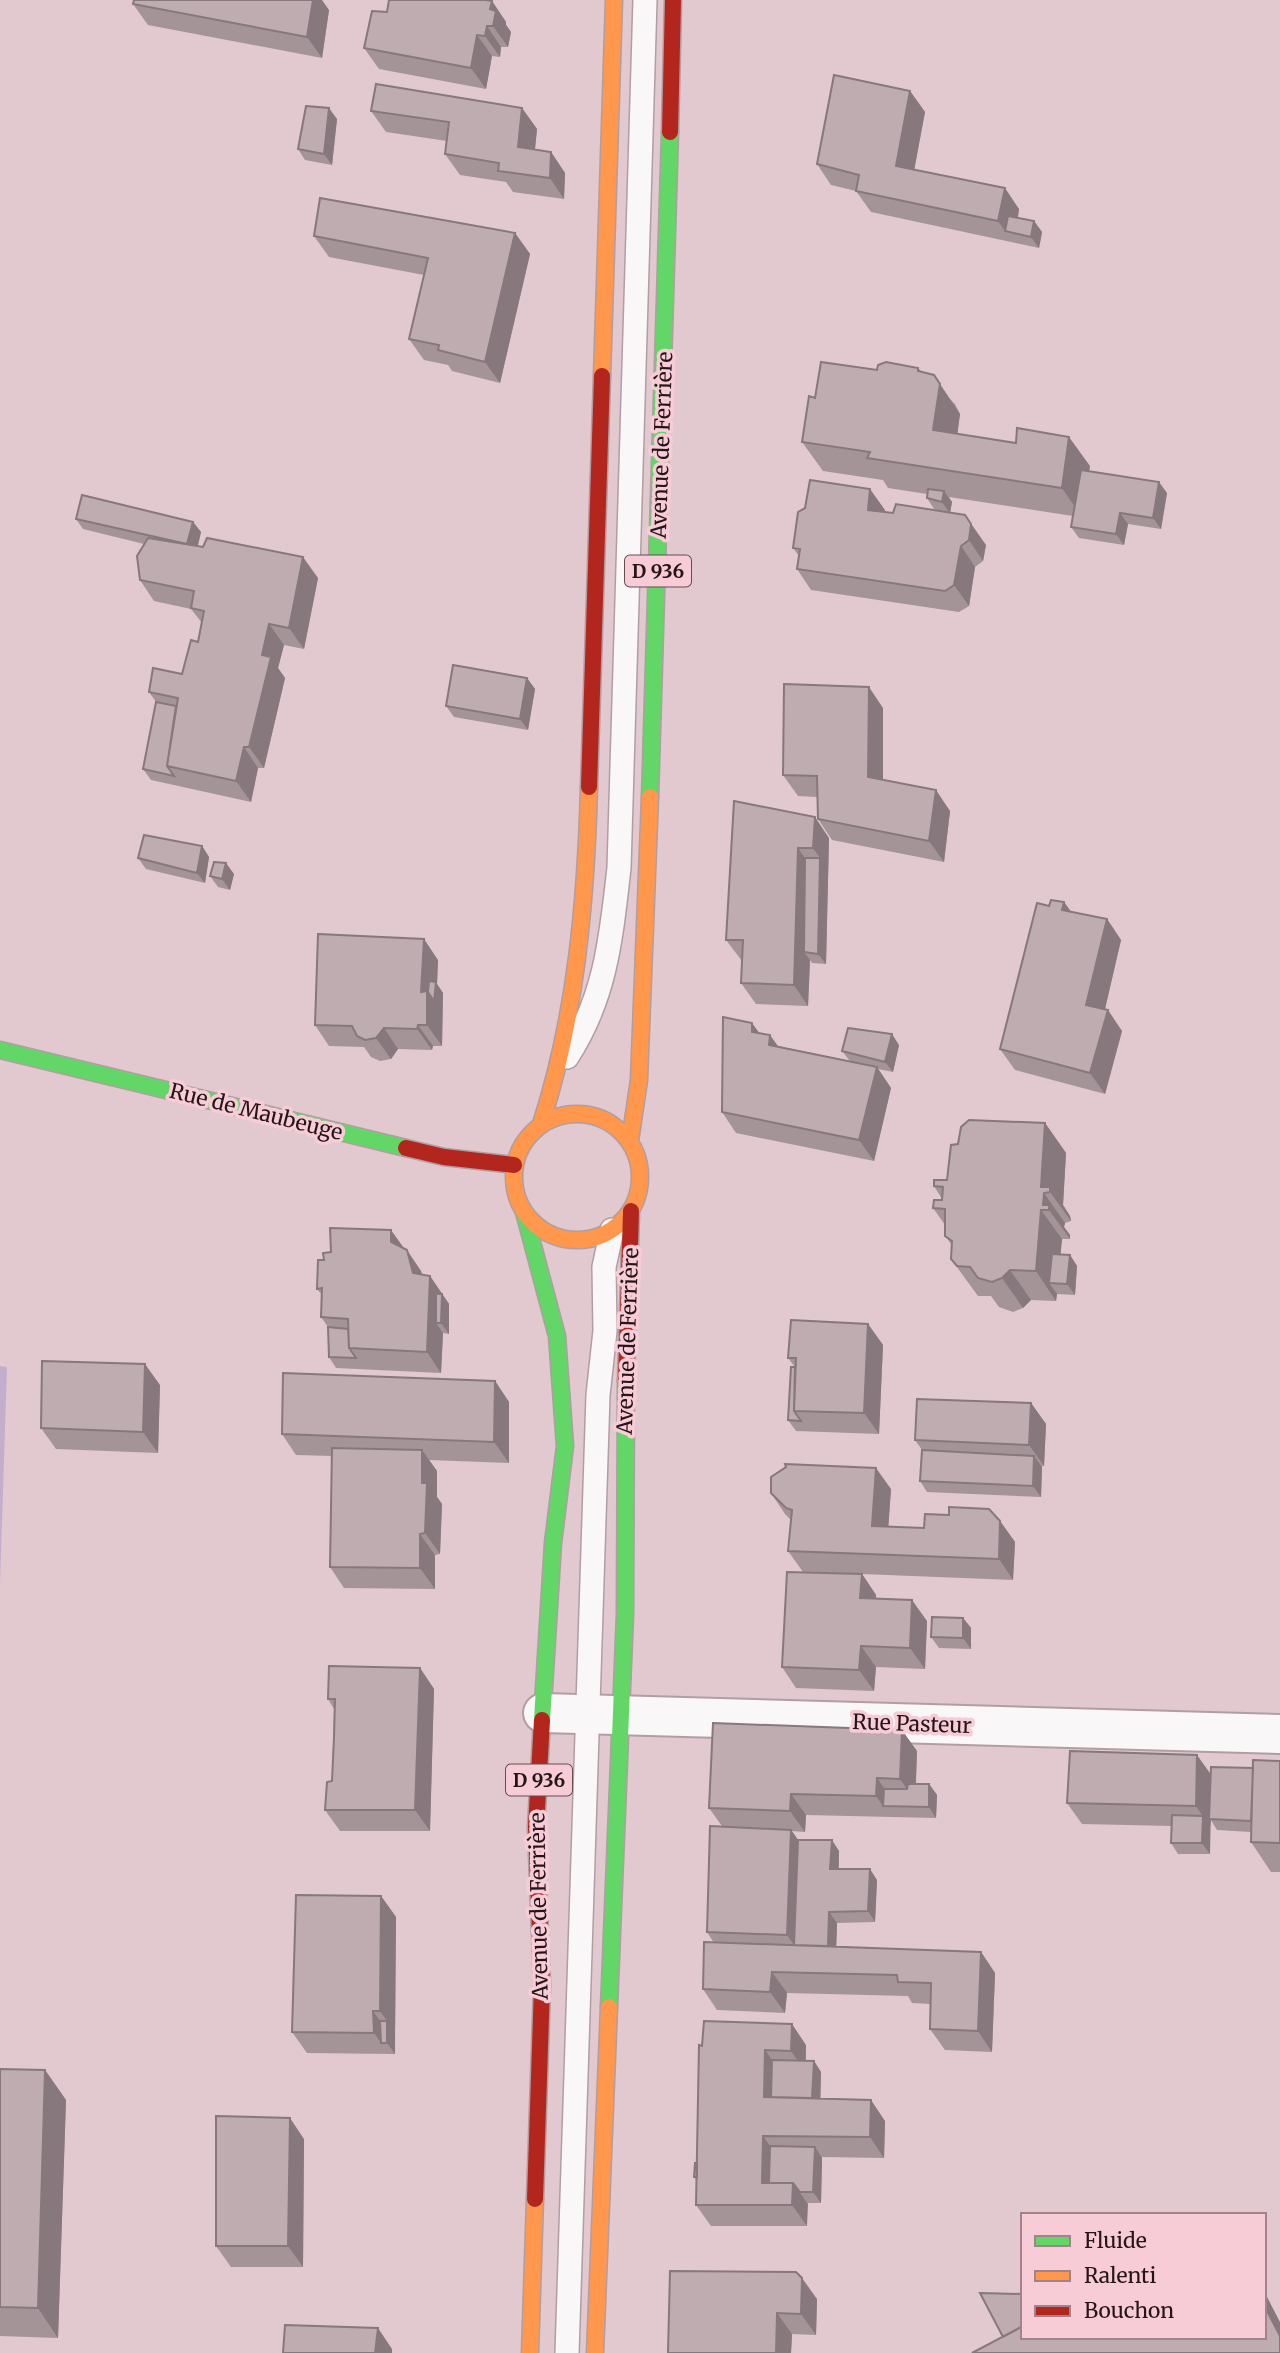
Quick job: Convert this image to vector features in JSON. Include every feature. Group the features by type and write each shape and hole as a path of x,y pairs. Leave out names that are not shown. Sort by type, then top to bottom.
{"main road":[{"name":"D 936","path":"541,1124 559,1069 586,892 614,0"},
{"name":"Avenue de Ferrière","path":"630,1141 639,1080 656,649 673,0"},
{"name":"Rue de Maubeuge","path":"0,1050 444,1157 514,1165"},
{"path":"579,1113 598,1117 615,1126 630,1141 640,1176 638,1194 631,1211 612,1230 594,1238 575,1241 555,1237 538,1227 524,1212 517,1198 514,1165 528,1135 541,1124 559,1116 579,1113"},
{"name":"Avenue de Ferrière","path":"595,2353 605,1715 625,1614 624,1470 631,1211"},
{"name":"Avenue de Ferrière","path":"524,1212 557,1336 565,1446 554,1543 536,1827 542,1986 530,2353"}],"street":[{"name":"Rue Pasteur","path":"543,1713 1280,1734"}],"lane":[{"path":"559,1069 585,1030 608,963 619,868 645,0"},
{"path":"567,2353 576,2009 605,1715 598,1395 605,1331 604,1267 612,1230"}],"shaded area":[{"path":"0,1366 7,1367 0,1583"}],"building":[{"path":"134,0 313,0 307,37 133,4"},
{"path":"389,0 486,0 492,1 490,9 496,11 493,26 487,26 485,36 477,35 471,68 364,48 372,11 387,12"},
{"path":"834,75 910,91 896,166 1005,188 998,221 856,191 859,175 817,164"},
{"path":"376,84 522,108 518,147 551,152 550,178 498,171 499,163 445,154 449,122 371,111"},
{"path":"306,106 329,108 324,154 298,149"},
{"path":"320,198 515,233 485,362 438,350 439,345 409,339 428,258 314,236"},
{"path":"1008,216 1034,221 1031,237 1005,231"},
{"path":"821,362 877,370 878,365 886,362 918,368 918,371 934,375 940,384 933,430 1016,443 1017,428 1069,437 1062,488 867,458 870,452 802,442 809,396 815,398"},
{"path":"1081,470 1159,482 1153,518 1120,513 1116,534 1071,527"},
{"path":"810,480 870,489 868,510 893,513 896,504 965,515 971,524 969,540 961,546 954,585 945,591 797,569 800,549 793,548 798,512 805,508"},
{"path":"928,489 944,491 942,502 927,498"},
{"path":"82,495 193,522 187,544 76,519"},
{"path":"148,538 203,547 207,538 303,557 289,628 269,624 262,655 271,657 249,747 244,747 236,781 167,766 178,698 149,692 153,668 182,674 191,640 198,642 204,611 191,608 194,591 140,580 137,556"},
{"path":"453,665 527,678 520,719 446,706"},
{"path":"784,684 869,687 868,777 936,790 929,841 818,819 817,776 783,775"},
{"path":"156,702 176,706 167,766 174,776 143,769"},
{"path":"734,801 815,817 813,848 798,848 794,985 741,983 743,940 726,940"},
{"path":"144,835 202,846 197,873 138,858"},
{"path":"805,858 820,858 818,954 804,952"},
{"path":"214,862 226,863 222,879 210,876"},
{"path":"1051,900 1064,902 1062,910 1107,919 1086,1005 1108,1010 1090,1073 1000,1049 1037,903 1049,906"},
{"path":"318,934 424,939 421,992 427,991 427,1025 418,1025 417,1029 384,1028 376,1038 365,1040 357,1036 352,1026 315,1025"},
{"path":"429,981 436,982 434,1001 428,992"},
{"path":"723,1017 752,1023 752,1032 770,1035 769,1045 877,1067 859,1140 722,1112"},
{"path":"848,1028 892,1034 885,1062 842,1051"},
{"path":"969,1120 1045,1123 1041,1187 1050,1187 1050,1192 1044,1193 1043,1205 1049,1205 1049,1210 1041,1210 1036,1271 1010,1270 1002,1278 992,1282 978,1278 970,1267 957,1266 951,1259 952,1241 945,1236 945,1209 933,1208 934,1200 942,1200 943,1187 934,1186 934,1180 947,1180 951,1145 958,1144 961,1127"},
{"path":"330,1228 391,1230 391,1242 407,1250 413,1273 430,1276 427,1352 349,1348 348,1319 321,1317 322,1288 317,1289 318,1260 324,1260 323,1253 331,1252"},
{"path":"1052,1254 1070,1255 1067,1284 1049,1283"},
{"path":"436,1294 442,1294 441,1323 436,1323"},
{"path":"791,1320 868,1324 864,1413 794,1411 796,1358 788,1358"},
{"path":"328,1327 348,1329 349,1348 356,1358 329,1357"},
{"path":"42,1361 145,1364 143,1432 41,1428"},
{"path":"791,1367 795,1367 794,1411 801,1421 788,1420"},
{"path":"283,1373 495,1381 494,1442 282,1434"},
{"path":"917,1399 1031,1403 1029,1445 915,1440"},
{"path":"332,1448 422,1450 422,1483 427,1483 425,1533 420,1534 420,1568 330,1567"},
{"path":"922,1450 1034,1456 1033,1486 920,1481"},
{"path":"785,1464 876,1468 872,1526 924,1528 925,1514 949,1515 949,1507 989,1509 1000,1521 999,1559 788,1551 792,1510 786,1508 771,1493 771,1477 786,1467"},
{"path":"787,1572 862,1574 860,1598 912,1600 910,1648 861,1646 859,1670 782,1667"},
{"path":"932,1617 963,1618 963,1638 931,1637"},
{"path":"329,1666 420,1668 415,1810 325,1810 327,1782 332,1781 334,1738 335,1699 328,1699"},
{"path":"713,1723 902,1730 900,1779 877,1778 876,1796 791,1794 790,1811 709,1808"},
{"path":"1070,1751 1197,1755 1196,1806 1067,1803"},
{"path":"1253,1760 1280,1761 1280,1843 1251,1842"},
{"path":"1211,1767 1253,1768 1251,1821 1209,1819"},
{"path":"908,1784 929,1784 929,1807 883,1806 884,1789 907,1789"},
{"path":"1172,1815 1203,1816 1202,1843 1171,1843"},
{"path":"710,1826 791,1830 787,1935 707,1932"},
{"path":"798,1840 832,1840 830,1869 870,1869 868,1911 829,1912 828,1946 794,1945"},
{"path":"296,1895 381,1896 380,2011 373,2011 374,2033 292,2032"},
{"path":"704,1942 981,1952 978,2031 930,2029 931,1983 898,1982 897,1975 772,1972 770,1992 703,1989"},
{"path":"380,2021 387,2021 387,2043 381,2043"},
{"path":"704,2021 792,2024 791,2051 765,2050 764,2097 871,2100 870,2137 763,2136 762,2183 793,2183 792,2205 696,2205 699,2045 702,2046"},
{"path":"772,2060 814,2061 812,2098 771,2097"},
{"path":"0,2069 45,2070 38,2308 0,2307"},
{"path":"216,2116 290,2118 288,2246 216,2246"},
{"path":"770,2146 815,2147 813,2192 800,2192 793,2183 769,2183"},
{"path":"697,2163 697,2177 694,2177"},
{"path":"670,2271 796,2272 802,2278 801,2314 777,2313 776,2353 668,2353"},
{"path":"980,2293 1021,2294 1021,2327 1003,2337"},
{"path":"1266,2309 1280,2336 1280,2353 972,2353 1021,2327 1021,2339 1266,2339"},
{"path":"285,2325 378,2328 375,2353 283,2353"}],"traffic: fast":[{"path":"650,797 670,132"},
{"path":"0,1050 406,1148"},
{"path":"524,1212 557,1336 565,1446 553,1543 542,1720"},
{"path":"609,2007 625,1614 626,1381"}],"traffic: slow":[{"path":"602,376 614,0"},
{"path":"541,1124 563,1042 577,958 589,787"},
{"path":"630,1141 639,1080 650,797"},
{"path":"577,1114 601,1119 622,1132 635,1153 640,1177 635,1201 622,1222 601,1235 577,1240 553,1235 532,1222 519,1201 514,1177 519,1153 532,1132 553,1119 577,1114"},
{"path":"595,2353 609,2007"},
{"path":"530,2353 535,2199"}],"traffic: jam":[{"path":"670,132 673,0"},
{"path":"589,787 602,376"},
{"path":"406,1148 444,1157 514,1165"},
{"path":"626,1381 631,1211"},
{"path":"535,2199 542,1986 536,1827 542,1720"}]}
